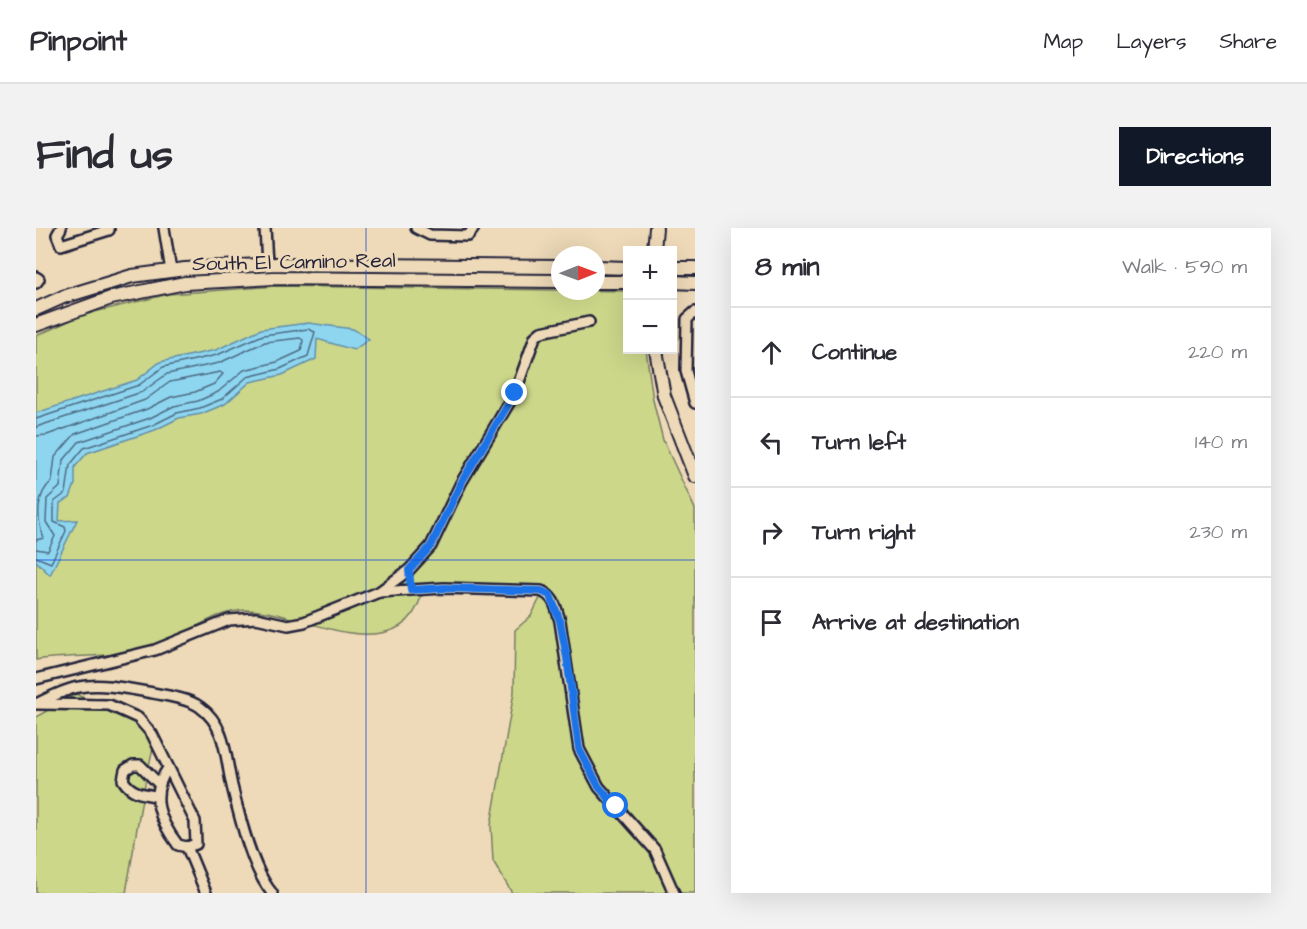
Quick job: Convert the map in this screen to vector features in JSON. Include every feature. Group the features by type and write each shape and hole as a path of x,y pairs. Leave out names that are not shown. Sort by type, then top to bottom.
{"main road":[{"path":"654,246 656,228"},
{"name":"South El Camino Real","path":"36,309 63,297 132,276 171,271 267,264 551,267"},
{"path":"605,267 623,268"},
{"path":"677,268 695,268"},
{"path":"155,287 171,271"},
{"name":"South El Camino Real","path":"36,325 111,298 155,287 184,283 274,278 551,281"},
{"path":"605,282 623,282"},
{"path":"677,282 695,283"},
{"path":"657,354 664,396 674,429 695,476"}],"street":[{"path":"61,228 57,235 61,245 108,229 120,228"},
{"path":"164,228 171,271"},
{"path":"265,228 267,264"},
{"path":"416,228 430,235 468,236 474,228"},
{"path":"36,277 39,279 36,283"},
{"path":"695,312 687,318 686,361 686,371 695,403"},
{"path":"36,679 155,651 229,620 256,618 288,625 304,622 379,592 409,570 431,546 461,483 515,393 534,337 541,332 589,322"},
{"path":"409,570 411,590"},
{"path":"379,592 475,589 541,591 550,595 554,602 565,649 579,749 599,787 655,850 674,893"},
{"path":"36,704 78,687 110,686 162,694 199,706 215,722 222,735 233,790 249,843 272,893"},
{"path":"36,704 109,705 138,718 152,734 195,821 196,844 187,847 178,845 161,818 156,796 159,784 168,768"},
{"path":"156,796 140,794 128,787 123,780 125,771 133,765 140,765 159,784"},
{"path":"187,847 206,893"}],"green space":[{"path":"276,286 551,290 551,300 605,300 605,291 623,291 623,354 647,354 653,400 663,440 695,509 695,893 512,893 493,861 491,825 514,692 515,630 531,616 546,586 425,586 419,602 407,621 386,632 352,633 282,615 247,610 222,614 166,643 140,651 36,660 36,336 82,315 169,294"},
{"path":"76,694 156,734 143,793 126,893 36,893 36,717"}],"water":[{"path":"308,323 353,329 369,339 354,350 317,339 316,359 282,375 250,382 225,404 201,414 179,418 155,430 87,453 75,467 75,484 70,498 60,503 59,521 77,520 50,575 36,561 36,413 137,380 160,362 216,350 261,329"}],"route":[{"path":"515,393 461,483 431,546 409,570 411,590 444,588 541,591 550,595 560,621 567,658 579,749 599,787 616,806"}]}
